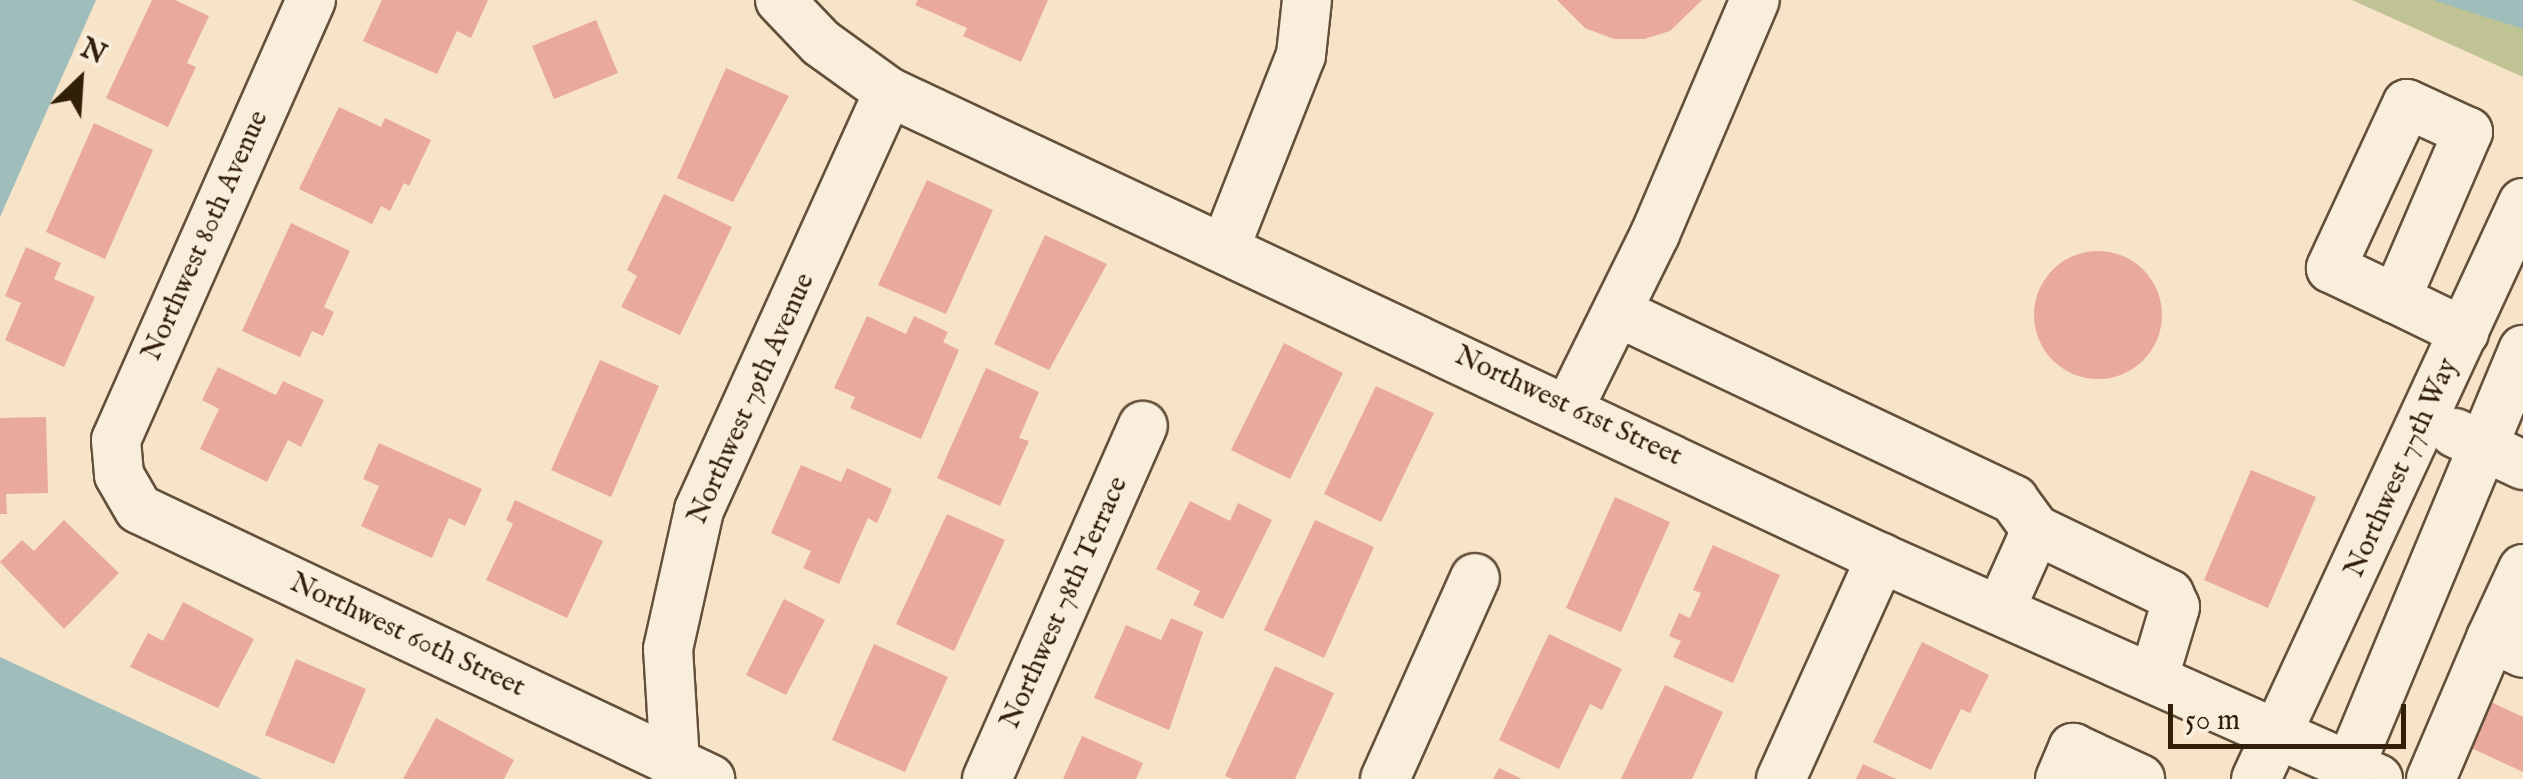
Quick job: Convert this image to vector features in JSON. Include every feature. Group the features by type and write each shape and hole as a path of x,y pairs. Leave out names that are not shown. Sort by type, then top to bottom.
{"street":[{"name":"Northwest 80th Avenue","path":"119,475 116,440 311,0"},
{"name":"Northwest 61st Street","path":"780,0 821,44 888,92 1570,406 1881,558 2364,772"},
{"path":"1225,248 1302,55 1307,0"},
{"path":"1570,406 1617,312 1755,0"},
{"name":"Northwest 79th Avenue","path":"688,774 668,650 699,510 888,92"},
{"name":"Northwest 77th Way","path":"2256,779 2282,733 2523,203"},
{"path":"2396,299 2464,332"},
{"path":"1617,312 2014,500 2036,530 2169,594 2175,607 2154,677"},
{"path":"2364,772 2480,445 2523,350"},
{"path":"2424,419 2523,466"},
{"name":"Northwest 78th Terrace","path":"987,779 1143,426"},
{"name":"Northwest 60th Street","path":"119,475 139,510 688,774"},
{"path":"2000,610 2036,530"},
{"path":"1781,779 1881,558"},
{"path":"2431,779 2507,646 2523,569"},
{"path":"1385,779 1475,578"},
{"path":"2060,779 2073,748 2140,779"}],"green space":[{"path":"2352,0 2523,0 2523,77"}],"water":[{"path":"0,0 96,0 0,217"},
{"path":"2433,0 2523,0 2523,29"},
{"path":"0,657 262,779 0,779"}],"building":[{"path":"152,0 175,0 209,16 187,63 196,67 168,127 106,98"},
{"path":"382,0 488,0 471,38 457,31 437,74 363,41"},
{"path":"918,0 1048,0 1021,62 963,36 967,28 915,5"},
{"path":"1557,0 1702,0 1670,31 1644,39 1614,39 1585,28"},
{"path":"596,20 618,73 554,99 532,46"},
{"path":"726,68 789,96 733,202 677,178"},
{"path":"339,107 381,127 385,118 431,140 409,186 404,183 390,211 381,206 372,224 299,189"},
{"path":"94,123 153,150 105,259 46,232"},
{"path":"927,180 993,210 946,314 878,285"},
{"path":"664,194 732,227 680,335 621,307 637,276 627,270"},
{"path":"291,223 350,251 324,307 334,312 323,336 312,331 300,357 242,331"},
{"path":"1045,235 1107,264 1049,370 994,344"},
{"path":"26,247 61,263 54,279 95,297 64,367 5,340 21,303 5,296"},
{"path":"2098,251 2123,256 2143,270 2157,290 2162,315 2157,340 2143,360 2123,374 2098,379 2073,374 2053,360 2039,340 2034,315 2039,290 2053,270 2073,256"},
{"path":"867,316 906,334 914,316 948,332 943,342 959,350 921,439 850,408 855,397 834,388"},
{"path":"1284,343 1343,373 1290,479 1231,450"},
{"path":"600,360 659,386 611,497 551,470"},
{"path":"218,367 276,395 283,381 324,400 301,447 288,440 267,482 200,449 219,409 202,400"},
{"path":"986,368 1039,392 1019,438 1029,441 1000,506 937,478"},
{"path":"1376,386 1434,413 1381,522 1324,494"},
{"path":"46,417 48,493 6,494 7,514 0,514 0,418"},
{"path":"379,443 482,489 465,526 449,518 432,558 361,526 379,486 363,479"},
{"path":"801,465 841,482 847,468 892,489 877,523 868,518 839,584 803,568 811,551 771,533"},
{"path":"2251,470 2316,497 2268,608 2204,580"},
{"path":"1615,497 1670,522 1621,632 1566,608"},
{"path":"515,500 603,541 567,618 486,580 513,524 506,520"},
{"path":"1190,501 1230,521 1238,503 1272,520 1223,619 1193,605 1200,591 1156,569"},
{"path":"947,514 1005,540 954,651 896,624"},
{"path":"64,520 119,573 64,629 0,562 22,540 34,551"},
{"path":"1315,520 1374,547 1324,658 1264,630"},
{"path":"1713,545 1780,575 1733,683 1673,657 1681,641 1669,636 1679,613 1690,618 1701,593 1693,590"},
{"path":"784,599 825,620 786,695 746,675"},
{"path":"183,602 254,639 218,708 130,667 148,633 163,641"},
{"path":"1171,618 1203,632 1169,730 1094,698 1126,625 1161,640"},
{"path":"1549,634 1622,669 1602,710 1590,704 1559,769 1499,740"},
{"path":"1922,642 1989,675 1970,713 1961,709 1931,770 1873,742"},
{"path":"874,644 948,677 905,772 832,740"},
{"path":"296,659 366,689 334,764 265,735"},
{"path":"1275,666 1334,693 1295,779 1232,779 1225,776"},
{"path":"1665,685 1723,712 1692,779 1621,779"},
{"path":"2491,702 2523,717 2523,772 2469,747"},
{"path":"436,718 514,760 504,779 403,779"},
{"path":"1082,736 1143,763 1136,779 1063,779"},
{"path":"1863,764 1896,779 1856,779"},
{"path":"1499,768 1522,779 1493,779"}]}
